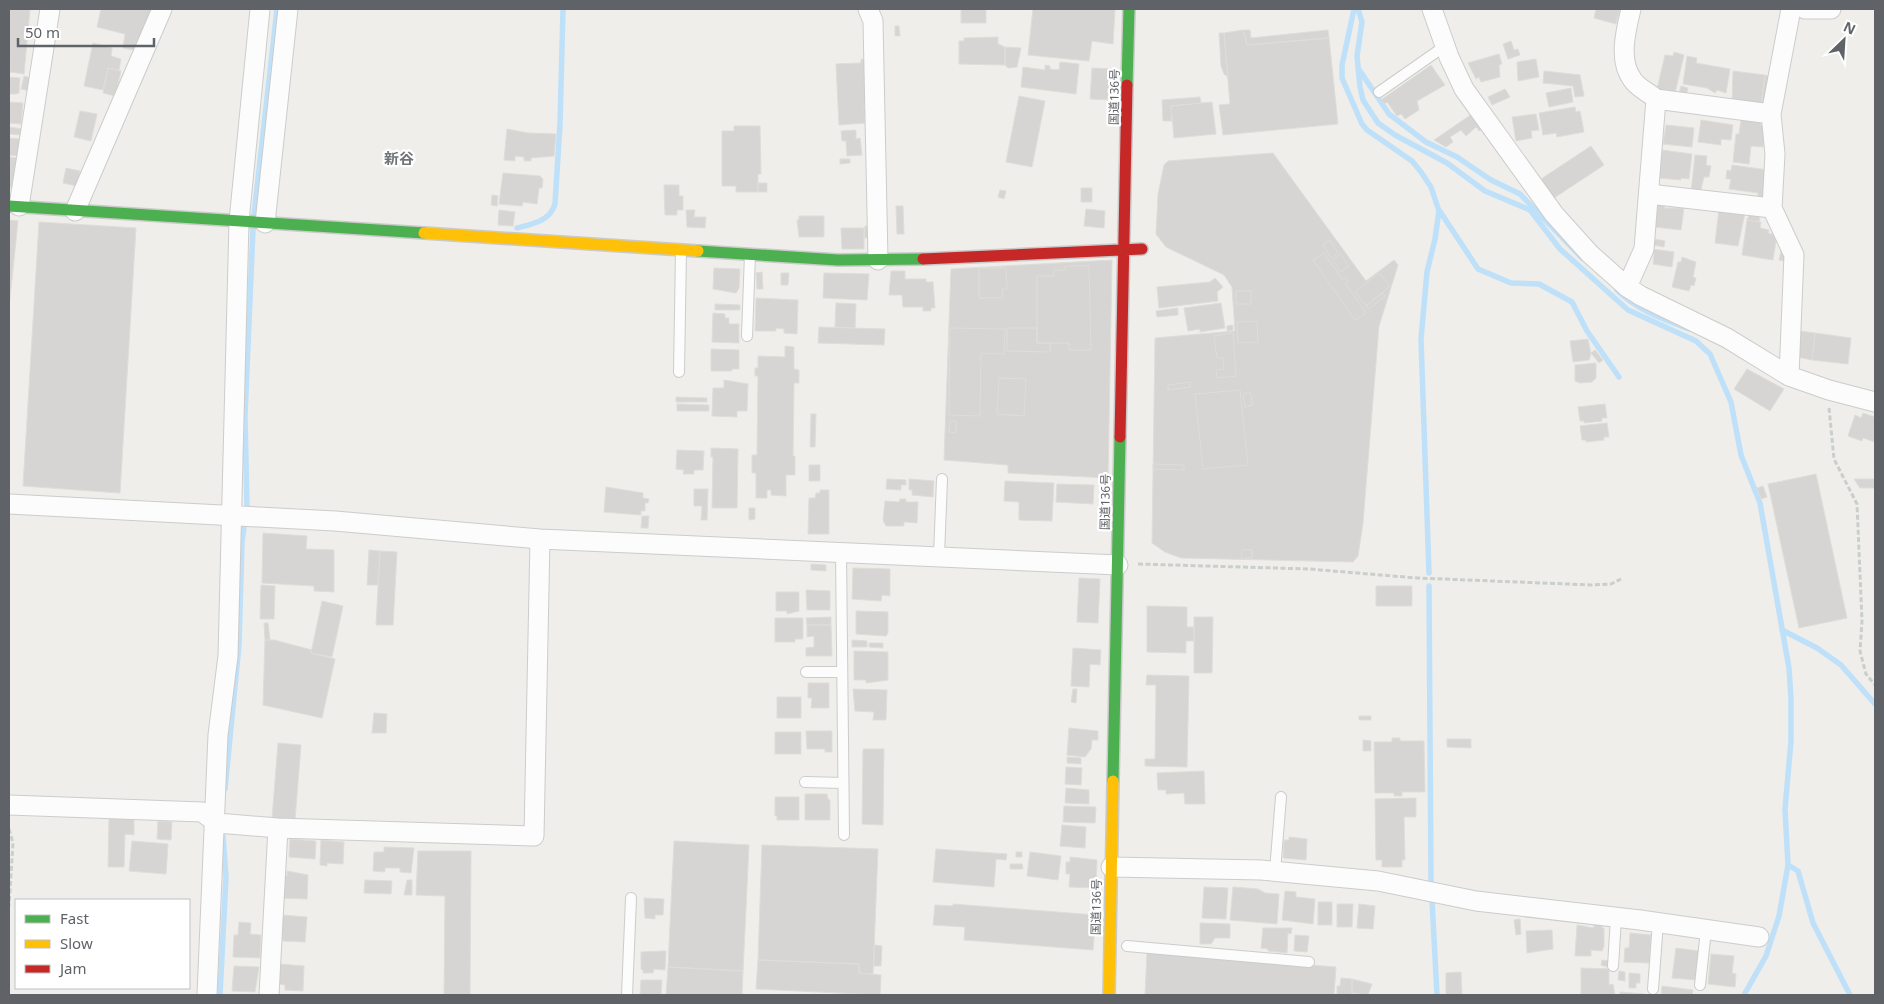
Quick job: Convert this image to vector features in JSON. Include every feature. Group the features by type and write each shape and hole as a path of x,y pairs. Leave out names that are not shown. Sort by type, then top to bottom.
{"main road":[{"name":"国道136号","path":"1109,995 1124,868 1118,565 1129,9"},
{"path":"14,206 750,254 878,260 1142,249"}],"street":[{"path":"14,206 50,9"},
{"path":"75,211 162,9"},
{"path":"207,995 218,735 228,656 239,221 260,9"},
{"path":"265,222 288,9"},
{"path":"868,9 873,21 878,260"},
{"path":"1432,9 1445,46 1464,90 1554,214 1585,249 1627,287 1654,304 1727,338 1789,376 1829,390 1875,402"},
{"path":"1631,9 1625,41 1628,72 1635,83 1656,99 1771,114"},
{"path":"1789,376 1794,255 1772,208 1775,154 1771,114 1791,9"},
{"path":"1805,9 1831,9"},
{"path":"1627,287 1644,249 1656,99"},
{"path":"1649,194 1772,208"},
{"path":"9,504 335,521 540,539 1118,565"},
{"path":"9,805 202,812 218,823 278,828 534,836 540,539"},
{"path":"269,995 278,828"},
{"path":"1124,868 1275,871 1378,881 1476,901 1658,922 1759,937"}],"lane":[{"path":"1379,92 1445,46"},
{"path":"679,372 681,249"},
{"path":"747,336 750,254"},
{"path":"940,556 942,479"},
{"path":"840,552 844,835"},
{"path":"806,672 842,672"},
{"path":"805,782 843,783"},
{"path":"1275,871 1281,797"},
{"path":"627,995 631,898"},
{"path":"1613,966 1616,918"},
{"path":"1653,989 1658,922"},
{"path":"1700,985 1706,930"},
{"path":"1127,946 1309,962"}],"path":[{"path":"1829,390 1834,459 1857,504 1862,622 1860,650 1866,674 1875,685"},
{"path":"1118,565 1309,569 1417,578 1592,585 1611,584 1621,579"},
{"path":"9,830 13,843 9,906"}],"building":[{"path":"9,9 30,9 24,74 10,72"},
{"path":"101,9 153,9 134,50 123,48 125,34 97,27"},
{"path":"961,9 986,9 986,23 961,23"},
{"path":"1033,9 1115,9 1113,44 1092,41 1089,61 1028,55"},
{"path":"1596,9 1620,9 1616,24 1594,18"},
{"path":"895,26 899,26 900,36 895,36"},
{"path":"1243,30 1247,45 1329,38 1338,124 1223,135 1219,105 1230,104 1224,33"},
{"path":"1243,30 1250,30 1251,38 1328,30 1329,38 1247,45"},
{"path":"1219,33 1224,33 1228,77 1224,74 1221,66"},
{"path":"998,37 998,44 1005,47 1005,65 959,64 959,41 964,41 964,38"},
{"path":"1511,41 1514,50 1518,49 1520,55 1508,59 1503,44"},
{"path":"93,43 112,48 111,56 121,59 119,70 108,68 103,90 84,86"},
{"path":"1005,47 1021,48 1017,67 1008,68 1005,65"},
{"path":"1674,52 1684,55 1675,93 1657,89 1665,55 1673,56"},
{"path":"1499,54 1502,64 1499,65 1500,77 1481,82 1479,77 1476,79 1468,63"},
{"path":"1687,56 1697,58 1696,63 1730,69 1726,93 1717,90 1715,93 1707,88 1683,84"},
{"path":"861,59 867,59 868,104 864,105 864,109 867,109 868,116 864,116 865,123 839,125 836,64 861,63"},
{"path":"1536,59 1539,77 1518,81 1517,62"},
{"path":"1060,62 1079,64 1076,94 1021,87 1023,67 1045,70 1045,65 1050,66 1050,69 1059,70"},
{"path":"1431,65 1445,85 1417,101 1419,110 1405,119 1401,114 1397,116 1387,102 1384,104 1381,100"},
{"path":"108,68 121,71 115,96 103,93"},
{"path":"1092,68 1113,69 1112,100 1090,99"},
{"path":"1544,71 1580,75 1584,96 1575,97 1573,86 1543,83"},
{"path":"1733,71 1765,75 1761,106 1732,102"},
{"path":"1765,75 1772,77 1769,104 1761,104"},
{"path":"24,76 31,78 29,91 21,89"},
{"path":"9,77 20,78 19,93 9,94"},
{"path":"1681,86 1688,88 1685,99 1678,97"},
{"path":"1571,88 1573,102 1549,107 1546,93"},
{"path":"1505,89 1510,97 1492,105 1488,97"},
{"path":"1019,96 1045,101 1032,167 1006,162"},
{"path":"1200,97 1201,103 1171,106 1172,121 1163,121 1162,100"},
{"path":"9,102 23,103 21,124 10,123 9,125"},
{"path":"1212,102 1216,134 1174,138 1171,106"},
{"path":"1575,107 1576,112 1580,111 1584,132 1557,137 1556,133 1543,135 1539,113"},
{"path":"80,111 97,114 91,141 74,137"},
{"path":"1472,114 1483,128 1479,131 1476,127 1466,136 1461,130 1450,137 1453,142 1446,147 1434,140"},
{"path":"1536,114 1539,130 1531,131 1532,138 1516,141 1512,117"},
{"path":"1701,120 1733,125 1731,140 1721,139 1721,145 1698,142"},
{"path":"1741,120 1759,122 1765,129 1763,147 1751,146 1749,164 1733,162 1736,134 1739,134"},
{"path":"1666,125 1694,128 1692,147 1663,144"},
{"path":"734,126 760,126 761,174 758,174 758,192 736,192 736,186 722,186 722,131 734,131"},
{"path":"9,127 23,129 22,135 9,134"},
{"path":"507,129 528,133 556,134 554,156 531,158 531,161 524,161 524,157 515,156 515,161 504,160"},
{"path":"856,130 856,139 860,138 862,155 847,156 846,141 842,141 841,131"},
{"path":"9,138 20,139 18,156 9,155"},
{"path":"1591,146 1604,165 1554,198 1541,179"},
{"path":"1662,150 1692,154 1689,179 1659,178"},
{"path":"1273,153 1366,281 1394,260 1398,265 1379,326 1363,523 1358,556 1353,562 1181,558 1165,552 1152,543 1155,338 1235,331 1232,287 1224,275 1166,247 1156,234 1158,194 1164,165 1168,161"},
{"path":"1695,155 1707,156 1706,165 1711,166 1709,177 1704,177 1700,193 1691,192"},
{"path":"9,157 19,158 16,188 9,187"},
{"path":"840,159 850,159 850,163 840,164"},
{"path":"1732,165 1768,170 1764,198 1758,197 1758,193 1729,189 1731,179 1726,179 1727,170 1731,171"},
{"path":"66,168 80,171 77,186 63,183"},
{"path":"503,173 540,176 543,179 542,188 539,188 537,204 523,202 522,206 499,204"},
{"path":"758,183 767,183 767,192 758,192"},
{"path":"664,185 679,185 679,196 683,196 683,210 677,210 677,215 665,215"},
{"path":"1081,188 1092,188 1092,202 1081,202"},
{"path":"1000,190 1006,191 1004,199 998,197"},
{"path":"492,195 498,196 497,206 491,205"},
{"path":"1658,204 1665,205 1664,208 1684,208 1681,230 1655,227"},
{"path":"896,206 903,206 904,234 897,234"},
{"path":"1086,209 1105,211 1104,228 1084,226"},
{"path":"1719,209 1745,213 1738,246 1715,243"},
{"path":"499,210 515,212 513,226 498,225"},
{"path":"686,210 695,210 694,217 706,217 705,228 687,227"},
{"path":"1750,213 1760,215 1759,222 1747,220"},
{"path":"799,216 824,216 824,237 799,237 797,220 799,220"},
{"path":"9,220 18,221 9,308"},
{"path":"1747,220 1761,222 1760,228 1769,230 1768,233 1777,235 1773,260 1742,255"},
{"path":"39,222 136,228 120,493 23,486"},
{"path":"865,226 871,226 871,238 864,238"},
{"path":"841,228 864,228 864,249 842,249"},
{"path":"1654,239 1665,241 1664,247 1653,245"},
{"path":"1330,240 1338,253 1331,258 1323,244"},
{"path":"1652,249 1674,252 1672,267 1653,264 1654,254"},
{"path":"1781,251 1790,253 1788,262 1779,260"},
{"path":"1324,253 1342,279 1345,277 1348,282 1345,283 1366,313 1355,320 1313,260"},
{"path":"1340,254 1349,266 1341,272 1333,260"},
{"path":"1682,257 1696,262 1693,277 1696,278 1694,286 1691,285 1689,291 1672,287 1678,262 1681,262"},
{"path":"1112,260 1108,478 1008,473 1008,465 944,460 951,269"},
{"path":"1065,266 1089,266 1091,350 1069,350 1069,343 1037,343 1037,276 1054,276 1054,270 1065,270"},
{"path":"714,268 740,269 739,288 736,293 713,289"},
{"path":"979,268 1006,268 1007,289 1002,289 1003,298 979,298"},
{"path":"891,271 905,271 905,279 926,279 926,282 933,282 935,308 931,308 931,311 923,311 923,307 903,307 902,295 889,295"},
{"path":"762,272 763,289 757,289 756,273"},
{"path":"781,273 789,273 788,285 781,285"},
{"path":"824,273 869,274 867,300 823,298"},
{"path":"1379,273 1390,286 1366,306 1355,292"},
{"path":"1215,278 1223,287 1217,292 1218,301 1159,308 1157,287 1210,282"},
{"path":"1236,291 1251,291 1251,304 1236,304"},
{"path":"1382,293 1385,296 1369,309 1366,306"},
{"path":"756,298 798,300 797,334 784,333 784,329 776,328 776,331 755,331"},
{"path":"836,303 856,304 855,328 835,327"},
{"path":"1221,303 1225,328 1200,332 1200,329 1188,331 1184,308"},
{"path":"715,304 740,305 740,310 715,310"},
{"path":"1178,308 1178,315 1157,317 1156,311"},
{"path":"713,313 725,314 725,318 729,318 729,324 739,324 739,343 712,342"},
{"path":"1257,321 1258,342 1238,343 1237,322"},
{"path":"1233,325 1233,330 1227,331 1227,326"},
{"path":"819,327 885,329 884,345 818,343"},
{"path":"950,328 1005,329 1004,354 981,353 980,416 949,415"},
{"path":"1007,328 1037,328 1037,343 1050,343 1051,352 1007,351"},
{"path":"1800,331 1815,333 1812,360 1797,357"},
{"path":"1233,333 1236,376 1217,378 1216,370 1224,369 1223,358 1217,358 1214,336"},
{"path":"1815,333 1851,338 1848,364 1812,360"},
{"path":"1588,339 1591,354 1589,360 1573,362 1570,341"},
{"path":"785,346 794,347 794,369 799,370 799,383 794,383 793,456 795,456 795,475 786,475 786,496 771,495 771,490 767,490 767,498 756,498 756,473 752,473 752,455 757,455 758,376 755,376 755,368 758,368 758,356 785,357"},
{"path":"711,349 739,350 739,369 711,371"},
{"path":"1595,350 1603,360 1599,363 1591,353"},
{"path":"1596,363 1596,378 1592,382 1580,383 1575,381 1575,365"},
{"path":"1747,369 1784,389 1770,411 1734,389"},
{"path":"999,378 1026,379 1024,416 997,414"},
{"path":"724,380 748,384 747,411 737,411 737,417 712,416 713,388 724,388"},
{"path":"1190,382 1190,387 1168,390 1168,385"},
{"path":"1240,390 1248,465 1203,469 1195,394"},
{"path":"1250,392 1253,405 1245,407 1243,394"},
{"path":"676,397 707,398 707,402 676,402"},
{"path":"677,404 709,405 709,411 677,411"},
{"path":"1605,404 1607,418 1602,418 1602,421 1584,423 1584,421 1580,421 1578,407"},
{"path":"1863,413 1875,417 1875,442 1863,438 1862,441 1848,436 1855,415 1861,418"},
{"path":"811,414 816,414 815,447 810,447"},
{"path":"950,421 956,421 956,433 949,432"},
{"path":"1607,423 1609,437 1604,437 1604,440 1586,442 1586,440 1582,440 1580,426"},
{"path":"711,448 738,449 737,508 712,508 713,457 711,457"},
{"path":"677,450 704,451 703,470 694,470 694,474 683,474 684,470 676,469"},
{"path":"1153,464 1184,465 1184,470 1153,469"},
{"path":"809,465 820,465 820,481 809,481"},
{"path":"1816,474 1847,618 1799,628 1768,484"},
{"path":"887,479 906,480 906,485 901,485 901,490 886,489"},
{"path":"909,479 934,481 933,497 912,495 912,490 909,490"},
{"path":"1854,479 1875,479 1875,488 1860,488"},
{"path":"1005,481 1054,483 1052,521 1019,520 1019,502 1004,501"},
{"path":"1057,484 1094,485 1093,504 1056,502"},
{"path":"1763,486 1767,497 1761,499 1757,488"},
{"path":"606,487 643,493 643,498 649,499 648,503 645,503 645,511 641,511 641,515 604,512"},
{"path":"694,489 708,489 707,520 701,520 702,506 694,506"},
{"path":"820,490 829,490 829,534 808,534 809,498 815,498 816,493 820,493"},
{"path":"900,499 906,499 906,502 918,502 917,523 904,522 904,526 886,526 883,520 885,501 899,502"},
{"path":"749,508 755,508 755,519 749,520"},
{"path":"642,516 649,516 648,528 641,528"},
{"path":"263,533 307,536 306,549 334,550 334,592 314,591 314,586 262,583"},
{"path":"369,550 380,551 378,585 367,585"},
{"path":"1242,550 1252,550 1252,558 1241,558"},
{"path":"380,551 397,552 393,625 376,625"},
{"path":"811,564 826,565 826,571 811,570"},
{"path":"853,568 890,569 890,596 882,595 881,601 852,599"},
{"path":"1079,578 1100,579 1098,623 1077,622"},
{"path":"261,585 275,586 274,619 260,619"},
{"path":"1376,586 1412,586 1412,606 1376,606"},
{"path":"806,590 830,591 830,610 807,610"},
{"path":"776,592 799,592 799,611 787,614 787,611 776,611"},
{"path":"322,601 343,606 332,657 311,653"},
{"path":"1147,606 1187,607 1187,627 1194,627 1194,641 1186,641 1186,653 1147,652"},
{"path":"856,611 888,612 888,633 886,636 856,634"},
{"path":"831,617 831,625 807,625 806,618"},
{"path":"1194,617 1213,617 1212,673 1194,673"},
{"path":"775,618 803,618 803,639 795,639 795,642 775,642"},
{"path":"264,623 268,623 270,640 265,640"},
{"path":"807,625 831,625 832,656 806,656 806,648 814,647 814,636 807,637"},
{"path":"265,640 274,640 312,650 311,653 335,659 322,718 263,705"},
{"path":"852,640 867,641 867,647 852,647"},
{"path":"869,643 883,643 883,648 869,647"},
{"path":"1073,648 1101,650 1100,665 1090,664 1089,687 1071,686"},
{"path":"854,651 888,652 888,680 866,683 866,680 854,680"},
{"path":"1147,675 1189,676 1187,767 1145,766 1145,759 1155,759 1156,685 1146,685"},
{"path":"808,683 829,683 829,708 811,708 812,698 808,698"},
{"path":"853,689 887,690 886,720 873,720 874,712 855,711"},
{"path":"1073,689 1077,689 1076,703 1071,702"},
{"path":"777,697 801,697 801,718 777,718"},
{"path":"374,713 387,714 386,733 372,733"},
{"path":"1359,716 1371,716 1371,720 1359,720"},
{"path":"1069,728 1098,731 1098,740 1092,740 1091,749 1085,757 1067,755"},
{"path":"806,731 832,731 832,752 825,752 825,749 807,749"},
{"path":"775,732 801,732 801,754 775,754"},
{"path":"1392,738 1400,738 1400,741 1424,741 1425,792 1402,792 1402,796 1394,796 1394,793 1375,793 1374,742 1392,742"},
{"path":"1447,739 1471,739 1471,748 1447,747"},
{"path":"1363,740 1371,741 1371,751 1363,751"},
{"path":"278,743 301,745 295,820 272,818"},
{"path":"863,749 884,749 883,825 862,824"},
{"path":"1067,757 1081,758 1081,764 1067,763"},
{"path":"1066,767 1082,768 1081,785 1065,784"},
{"path":"1204,771 1205,804 1185,804 1184,793 1166,794 1166,790 1158,790 1157,773"},
{"path":"1066,788 1089,790 1089,804 1065,803"},
{"path":"805,794 827,794 830,800 830,820 805,820"},
{"path":"775,797 799,797 799,820 777,820 777,816 775,816"},
{"path":"1416,798 1416,817 1404,817 1405,860 1402,860 1402,867 1382,867 1382,860 1376,860 1375,799"},
{"path":"1064,806 1096,807 1095,823 1063,822"},
{"path":"109,818 134,819 134,835 125,834 124,867 108,867"},
{"path":"158,821 172,822 171,840 157,839"},
{"path":"1062,825 1086,827 1085,848 1060,846"},
{"path":"1289,837 1307,839 1306,860 1283,858 1284,840 1289,840"},
{"path":"290,839 316,841 315,859 289,857"},
{"path":"321,840 344,842 343,864 327,863 327,866 320,865"},
{"path":"132,841 168,844 166,874 129,871"},
{"path":"674,841 749,845 743,971 668,967"},
{"path":"762,845 878,849 873,974 859,973 859,964 758,960"},
{"path":"384,847 414,848 411,873 400,872 400,868 385,868 385,872 373,871 374,852 384,852"},
{"path":"936,849 1007,854 1006,860 996,859 994,887 933,882"},
{"path":"418,851 471,851 470,995 444,995 445,896 416,895"},
{"path":"1016,852 1022,852 1022,857 1016,857"},
{"path":"1030,852 1061,856 1058,880 1027,876"},
{"path":"1070,857 1097,860 1096,888 1069,887 1070,874 1066,874 1066,862 1070,862"},
{"path":"1010,864 1022,864 1023,869 1010,869"},
{"path":"287,871 308,875 307,899 282,898 283,876 287,876"},
{"path":"365,880 392,881 391,894 364,893"},
{"path":"407,880 412,880 412,895 404,895"},
{"path":"1204,887 1228,888 1226,919 1202,918"},
{"path":"1233,887 1258,889 1265,893 1279,894 1277,924 1230,920"},
{"path":"1285,891 1296,892 1296,897 1315,899 1313,924 1282,920"},
{"path":"644,898 664,899 663,915 655,915 655,919 645,918"},
{"path":"1318,902 1332,902 1332,925 1318,925"},
{"path":"953,904 1096,915 1093,950 964,940 965,927 933,925 935,905 953,906"},
{"path":"1337,904 1353,904 1352,927 1337,927"},
{"path":"1359,904 1375,906 1373,929 1357,928"},
{"path":"281,915 307,917 305,942 283,941"},
{"path":"1520,919 1521,934 1516,935 1514,920"},
{"path":"239,922 251,923 250,934 261,935 260,958 233,957 234,935 238,935"},
{"path":"1200,923 1230,924 1230,938 1215,938 1211,944 1200,944"},
{"path":"1577,925 1594,928 1594,925 1602,925 1602,928 1604,928 1604,946 1602,951 1591,950 1591,956 1575,956"},
{"path":"1263,928 1292,928 1291,934 1288,933 1287,953 1268,951 1268,949 1261,948"},
{"path":"1552,930 1553,949 1527,953 1526,931"},
{"path":"1630,933 1651,935 1649,963 1624,962 1625,948 1629,948"},
{"path":"1295,935 1309,936 1307,952 1294,951"},
{"path":"874,945 882,946 881,966 874,966"},
{"path":"1676,948 1699,951 1696,980 1672,978"},
{"path":"666,951 665,970 654,969 653,973 643,973 641,969 641,952"},
{"path":"1147,952 1336,967 1334,995 1145,995"},
{"path":"1711,954 1734,956 1732,973 1736,974 1735,987 1708,984"},
{"path":"758,960 859,964 859,973 881,975 880,995 756,989"},
{"path":"1602,960 1609,961 1607,967 1601,965"},
{"path":"280,964 304,966 303,991 285,990 285,985 279,984"},
{"path":"234,966 259,967 255,992 232,991"},
{"path":"668,967 743,971 742,995 666,995"},
{"path":"1581,968 1609,969 1609,985 1613,984 1615,995 1581,995"},
{"path":"1619,971 1625,972 1625,981 1618,980"},
{"path":"1461,972 1462,995 1446,995 1446,973"},
{"path":"1629,973 1640,974 1640,983 1636,983 1636,988 1629,988"},
{"path":"1341,978 1352,979 1352,995 1337,995 1337,986 1340,986"},
{"path":"1352,979 1372,984 1368,995 1352,993"},
{"path":"641,980 662,980 661,995 640,995"},
{"path":"1662,986 1693,990 1692,995 1661,995"},
{"path":"1620,992 1644,994 1644,995 1620,995"}],"waterway":[{"path":"254,215 277,9"},
{"path":"517,228 545,218 553,210 555,204 560,124 563,9"},
{"path":"1354,9 1342,65 1342,78 1362,124 1367,130 1412,161 1431,187 1439,211 1427,272 1421,339 1429,573"},
{"path":"1358,9 1362,22 1357,56 1360,87 1363,100 1378,123 1395,135 1447,163 1485,191 1530,210 1560,249 1628,310 1696,341 1710,354 1731,402 1741,455 1760,503 1789,668 1791,699 1791,741 1785,809 1788,865 1779,916 1766,956 1744,995"},
{"path":"1360,71 1389,114 1426,142 1457,157 1491,180 1520,194 1582,258"},
{"path":"1439,210 1478,269 1511,283 1539,284 1572,302 1587,331 1619,377"},
{"path":"225,789 239,645 242,541 247,507 245,416 253,229"},
{"path":"1617,290 1633,303 1660,318 1689,329"},
{"path":"1429,586 1431,881"},
{"path":"1782,630 1817,648 1841,665 1875,704"},
{"path":"220,995 226,877 223,836"},
{"path":"1788,865 1798,871 1813,923 1850,995"},
{"path":"1432,900 1437,995"}],"traffic: fast":[{"path":"1127,85 1129,9"},
{"path":"9,206 424,233"},
{"path":"698,251 838,260 923,259"},
{"path":"1113,781 1120,437"}],"traffic: slow":[{"path":"424,233 698,251"},
{"path":"1109,995 1113,781"}],"traffic: jam":[{"path":"1120,437 1127,85"},
{"path":"923,259 1142,249"}],"district":[{"name":"新谷","path":"399,158"}]}
